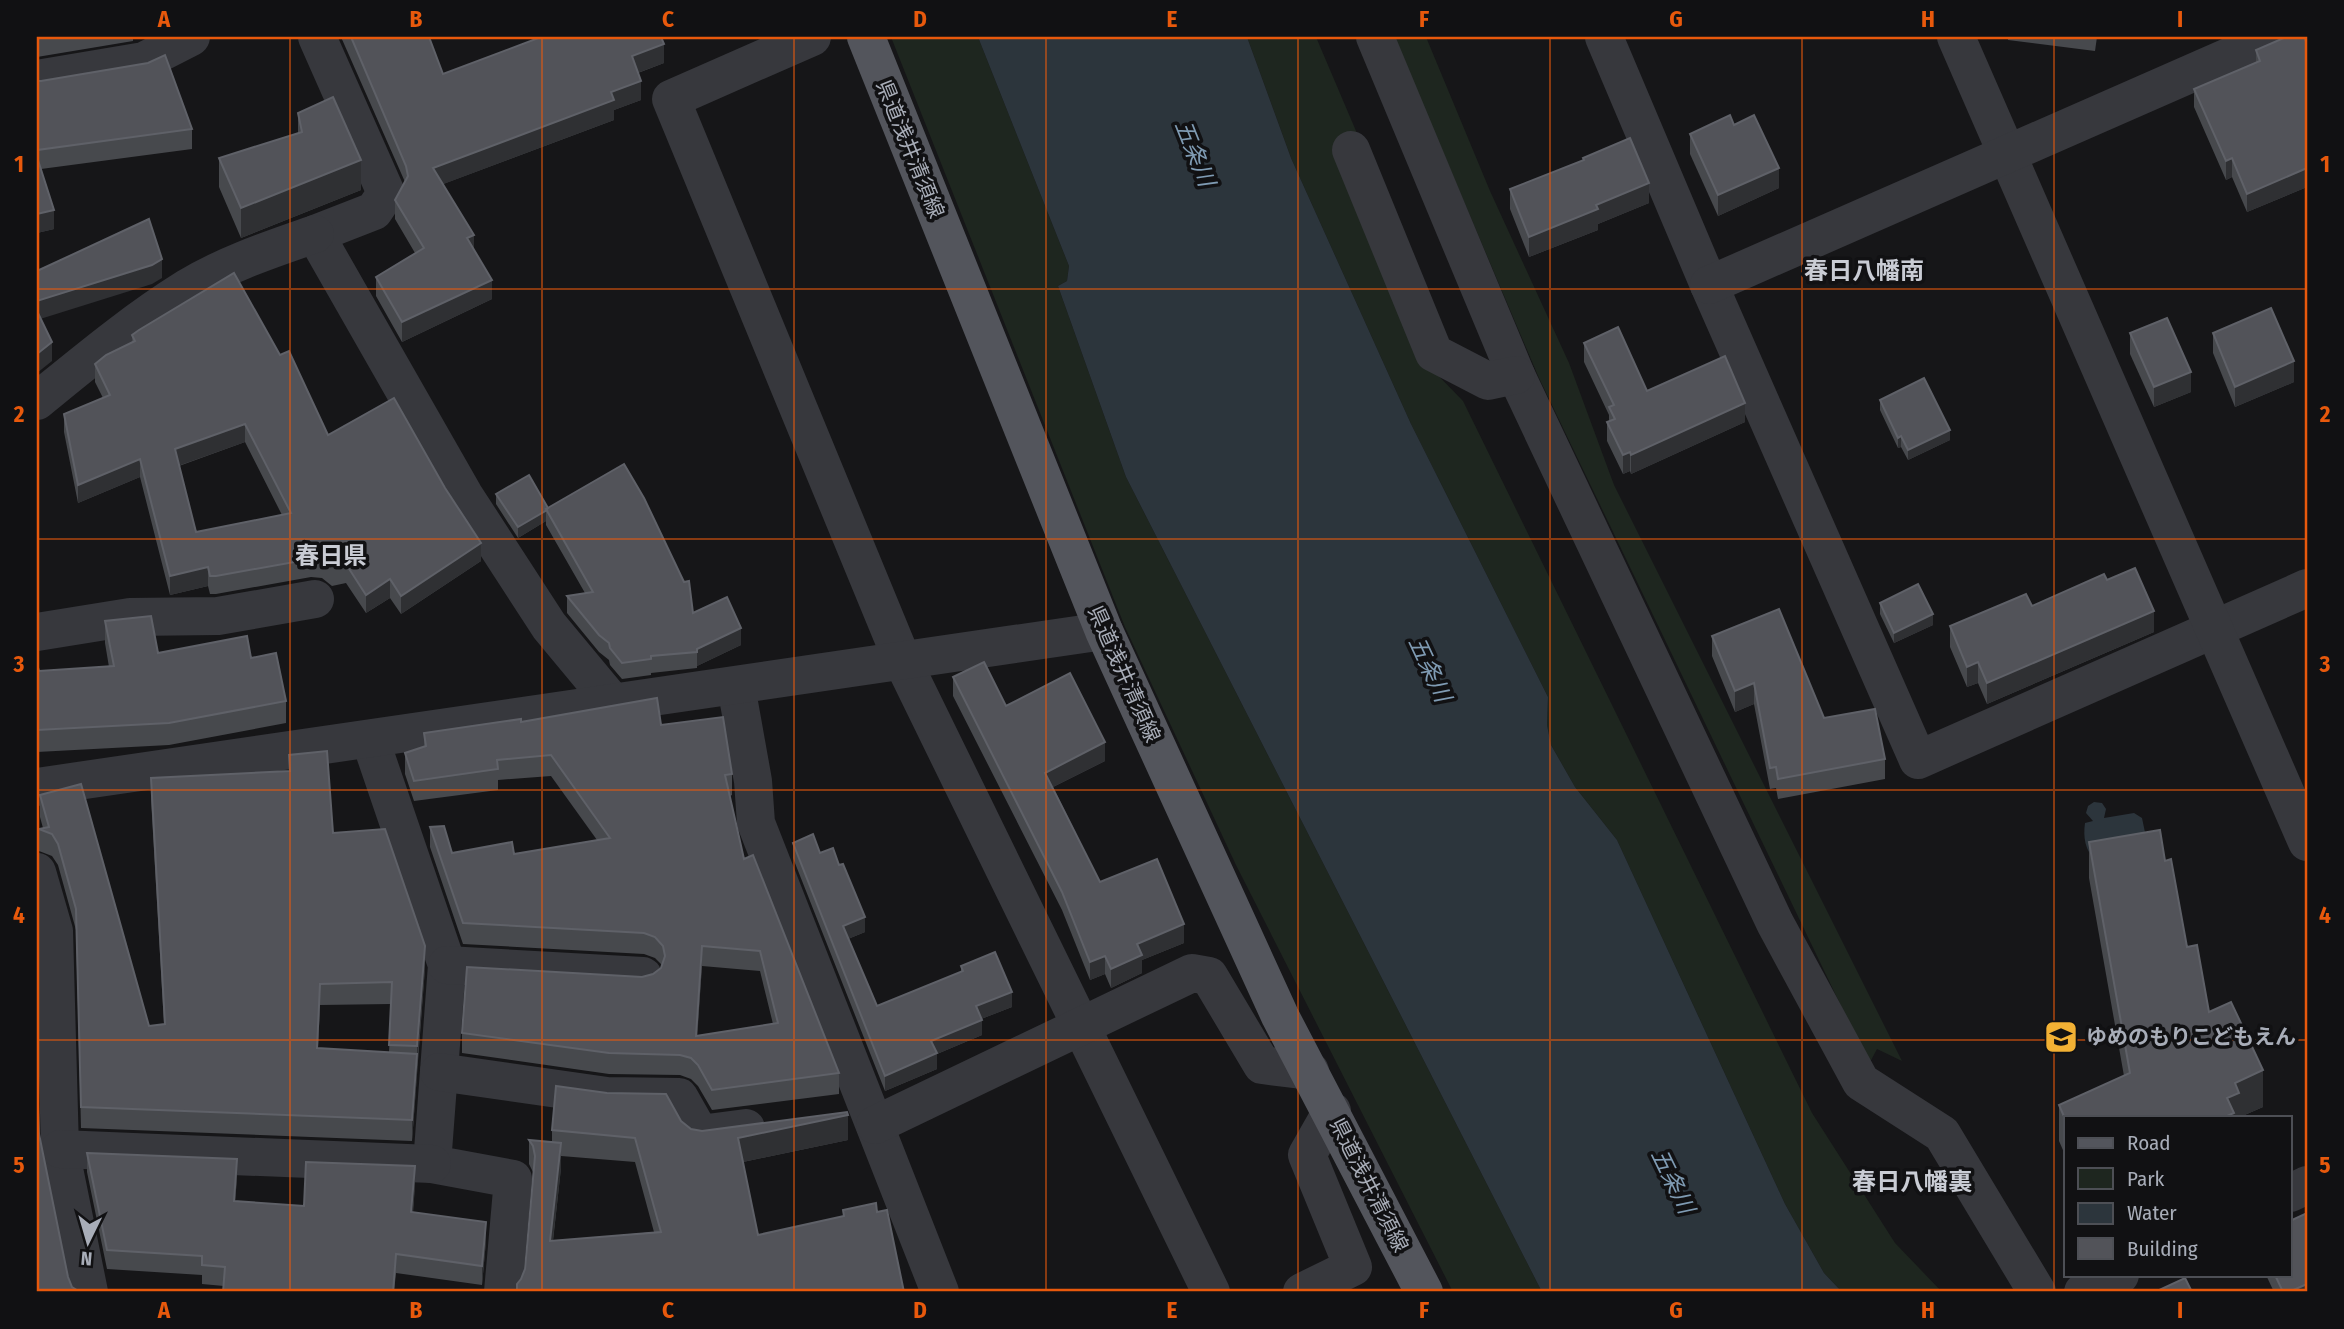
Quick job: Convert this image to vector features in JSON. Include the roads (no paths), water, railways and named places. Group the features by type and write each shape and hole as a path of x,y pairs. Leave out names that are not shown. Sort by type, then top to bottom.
{"main road":[{"name":"県道浅井清須線","path":"866,37 1104,631 1280,1016 1332,1111 1424,1292"}],"street":[{"path":"37,79 144,61 191,37"},
{"path":"37,401 116,338 188,287 258,254 374,211 386,193 317,37"},
{"path":"812,37 671,99 903,662 1211,1292"},
{"path":"1375,37 1516,375 1775,923 1861,1082 1942,1135 2037,1292"},
{"path":"1604,37 1709,285 1918,760 2307,589"},
{"path":"1956,37 2307,842"},
{"path":"1709,285 2274,37"},
{"path":"1351,150 1434,353 1488,381 1516,375"},
{"path":"315,234 464,495 549,626 613,703"},
{"path":"37,632 130,617 218,616 315,599"},
{"path":"37,787 1104,631"},
{"path":"736,686 753,781 755,823 940,1292"},
{"path":"370,738 447,965 432,1164"},
{"path":"37,872 54,930 47,1095 89,1292"},
{"path":"447,965 643,976"},
{"path":"831,1117 873,1118 1081,1027 1192,973 1209,976 1262,1065 1310,1071"},
{"path":"439,1072 607,1096 679,1097 700,1134 778,1124"},
{"path":"1302,1292 1361,1280 1307,1155 1332,1111"},
{"path":"60,1149 432,1164 513,1179 503,1292"},
{"path":"2083,1292 2118,1276"}],"water":[{"name":"五条川","path":"978,37 1247,37 1291,158 1411,424 1548,697 1547,725 1551,745 1575,787 1617,840 1785,1204 1824,1273 1842,1292 1542,1292 1126,477 1058,286 1067,281 1069,266"},
{"path":"2094,802 2102,803 2106,809 2104,818 2134,813 2142,818 2147,842 2096,861 2087,848 2084,833 2085,823 2093,821 2086,813 2088,806"}],"place":[{"name":"ゆめのもりこどもえん","path":"2061,1037"}],"district":[{"name":"春日八幡南","path":"1864,271"},
{"name":"春日県","path":"331,556"},
{"name":"春日八幡裏","path":"1912,1182"}]}
